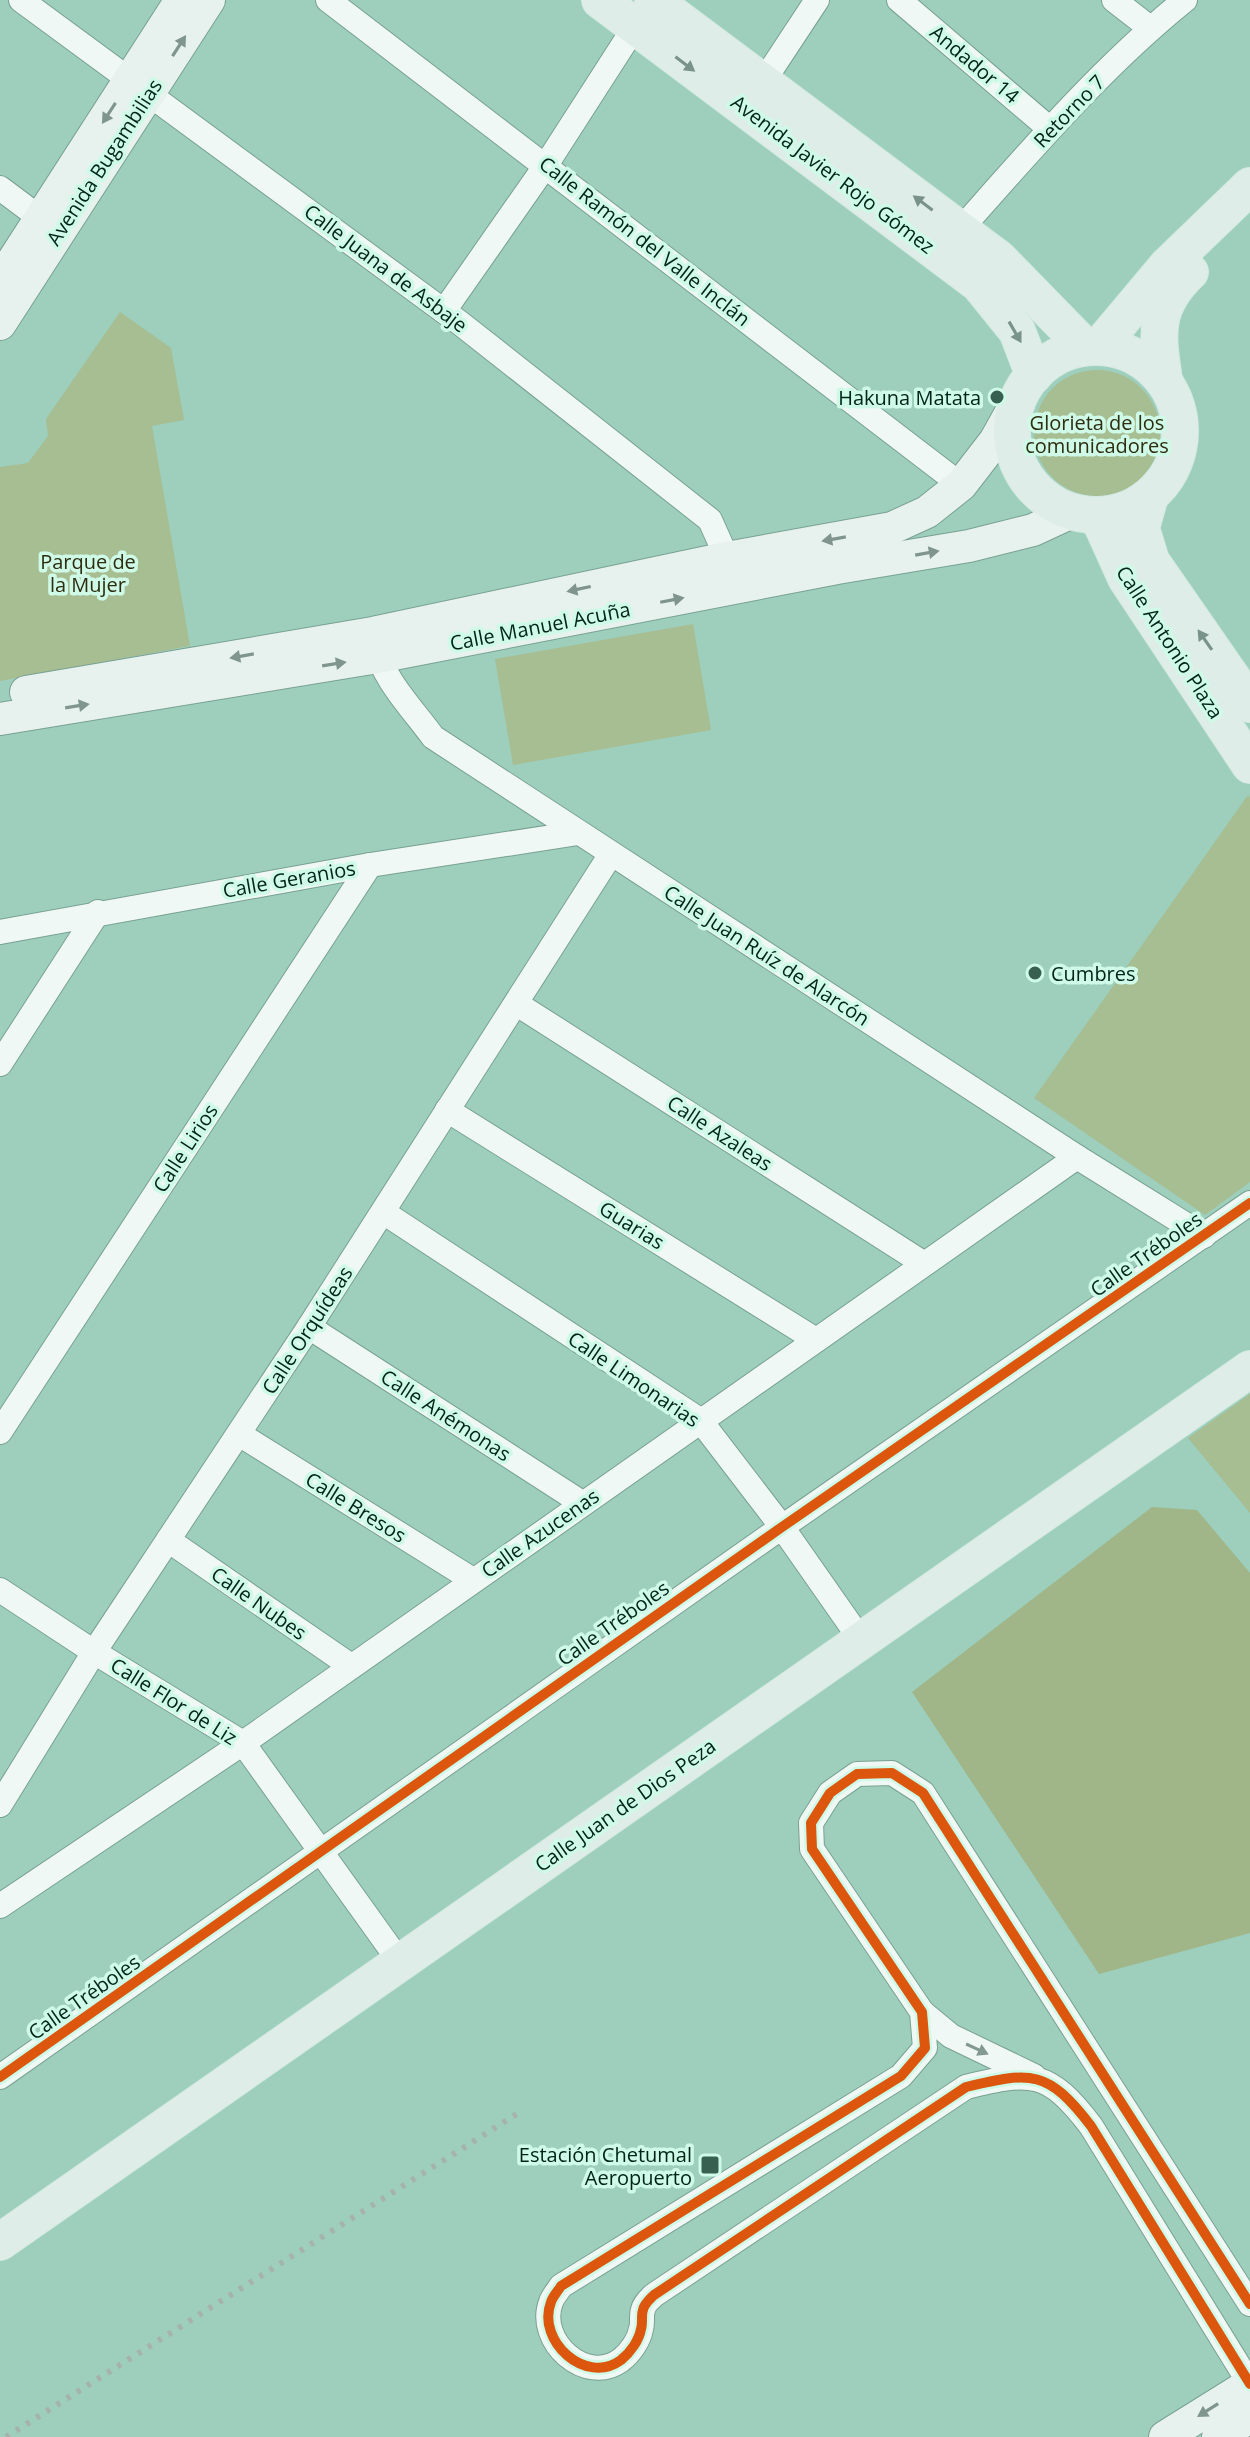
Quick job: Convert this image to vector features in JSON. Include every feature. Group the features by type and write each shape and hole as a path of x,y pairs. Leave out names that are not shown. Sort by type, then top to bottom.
{"main road":[{"name":"Avenida Bugambilias","path":"0,324 139,87 181,0"},
{"name":"Avenida Bugambilias","path":"0,281 40,218 209,0"},
{"name":"Avenida Javier Rojo Gómez","path":"600,0 647,9 763,82 960,230 989,271 1017,331 1026,386"},
{"name":"Avenida Javier Rojo Gómez","path":"647,9 1092,347"},
{"path":"1092,347 1167,266 1250,186"},
{"path":"1164,380 1158,338 1161,312 1172,291 1250,215"},
{"path":"1092,347 1124,351 1146,363 1164,380 1176,403 1181,428 1177,454 1167,477 1150,496 1125,510 1086,514 1052,503 1030,483 1016,457 1012,427 1026,386 1048,362 1066,353 1092,347"},
{"name":"Calle Manuel Acuña","path":"0,696 376,645 727,558 892,528 927,512 961,485 995,441 1026,386"},
{"name":"Calle Antonio Plaza","path":"1150,496 1141,528 1151,561 1250,704"},
{"name":"Calle Manuel Acuña","path":"0,719 376,645 969,546 1086,514"},
{"name":"Calle Antonio Plaza","path":"1086,514 1250,765"},
{"name":"Calle Juan de Dios Peza","path":"0,2242 1250,1369"},
{"path":"1165,2437 1250,2384"},
{"path":"1218,2437 1250,2417"}],"street":[{"name":"Calle Juana de Asbaje","path":"21,0 444,311 710,520 727,558"},
{"name":"Calle Ramón del Valle Inclán","path":"328,0 961,485"},
{"path":"763,82 817,0"},
{"name":"Andador 14","path":"899,0 1050,129"},
{"path":"1114,0 1150,28"},
{"name":"Retorno 7","path":"960,230 1050,129 1150,28 1185,0"},
{"path":"444,311 546,165 647,9"},
{"path":"0,188 40,218"},
{"name":"Calle Juan Ruíz de Alarcón","path":"376,645 386,674 433,737 1077,1157 1204,1236"},
{"name":"Calle Geranios","path":"0,932 370,865 578,833"},
{"name":"Calle Orquídeas","path":"0,1805 94,1652 309,1327 611,854"},
{"name":"Calle Lirios","path":"0,1432 370,865"},
{"path":"0,1064 98,912"},
{"name":"Calle Azaleas","path":"517,1004 923,1263"},
{"name":"Guarias","path":"447,1110 816,1340"},
{"name":"Calle Azucenas","path":"0,1906 243,1743 1077,1157"},
{"name":"Calle Tréboles","path":"0,2077 782,1527 1250,1203"},
{"name":"Calle Limonarias","path":"383,1212 700,1420 782,1527 861,1640"},
{"name":"Calle Anémonas","path":"309,1327 582,1503"},
{"name":"Calle Bresos","path":"239,1434 473,1580"},
{"name":"Calle Nubes","path":"168,1540 351,1666"},
{"name":"Calle Flor de Liz","path":"0,1590 243,1743 400,1962"},
{"path":"1250,2304 923,1793 892,1773 857,1774 830,1793 811,1823 812,1849 922,2012 951,2036 1037,2077 1070,2099 1091,2126 1250,2384"},
{"path":"922,2012 925,2048 901,2076 561,2286 551,2300 548,2316 555,2343 578,2365 604,2369 634,2346 641,2330 643,2308 654,2295 966,2087 999,2079 1037,2077"}],"green space":[{"name":"Parque de la Mujer","path":"120,312 171,348 184,420 152,426 190,646 0,681 0,467 28,463 48,436 46,419"},
{"name":"Glorieta de los comunicadores","path":"1097,370 1121,375 1142,388 1155,409 1160,433 1155,457 1142,478 1121,491 1097,496 1073,491 1052,478 1039,457 1034,433 1039,409 1052,388 1073,375"},
{"path":"693,624 711,730 513,765 495,659"},
{"path":"1248,795 1250,1182 1205,1215 1034,1098"},
{"path":"1250,1394 1250,1513 1188,1438"},
{"path":"1152,1507 1197,1510 1250,1573 1250,1933 1099,1974 912,1692"}],"railway":[{"path":"6,2437 523,2110"}],"cycle path":[{"path":"0,2077 782,1527 1250,1203"},
{"path":"1250,2304 923,1793 892,1773 857,1774 830,1793 811,1823 812,1849 922,2012 925,2048 901,2076 561,2286 552,2300 548,2317 557,2344 580,2363 607,2367 621,2360 636,2342 642,2327 644,2308 654,2295 966,2087 1007,2078 1023,2078 1050,2085 1063,2094 1091,2126 1250,2384"}],"place":[{"name":"Hakuna Matata","path":"997,397"},
{"name":"Cumbres","path":"1035,973"},
{"name":"Estación Chetumal Aeropuerto","path":"710,2165"}]}
